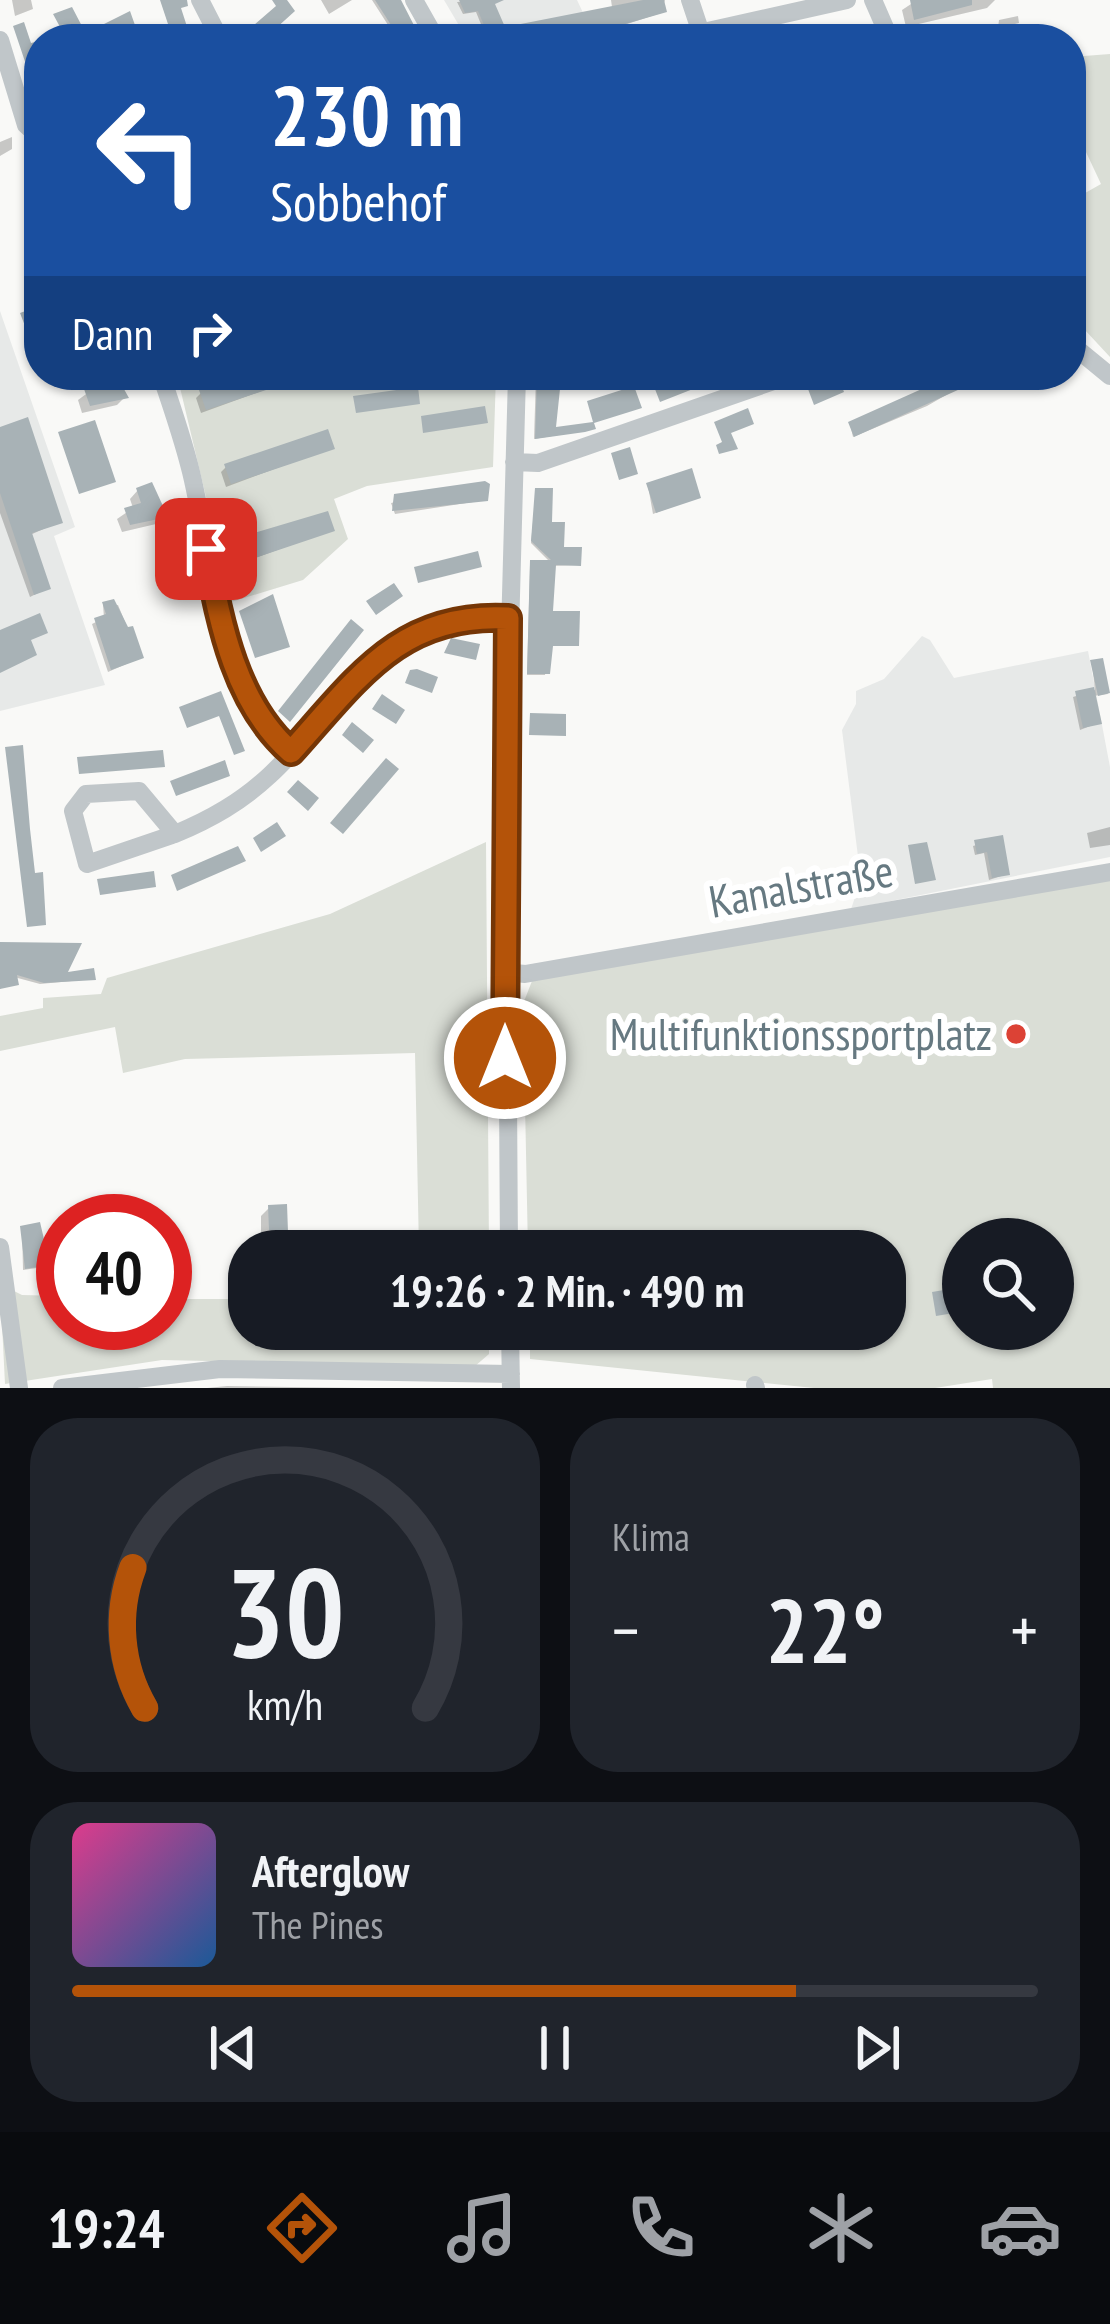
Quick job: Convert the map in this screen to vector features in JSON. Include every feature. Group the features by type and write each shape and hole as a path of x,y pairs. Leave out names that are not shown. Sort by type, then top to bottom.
{"street":[{"path":"740,24 847,0"},
{"path":"0,40 4,72 24,119"},
{"path":"1086,356 1110,376"},
{"path":"166,390 192,472 232,656 266,730 291,752"},
{"path":"508,1230 508,618 517,390"},
{"path":"514,463 538,463 743,390"},
{"path":"175,834 140,791 86,794 73,811 87,864 175,834 240,801 402,639 466,616 508,618"},
{"name":"Kanalstraße","path":"506,972 525,974 1110,872"},
{"path":"0,1247 19,1388"},
{"path":"62,1388 220,1369 511,1381 511,1350"}],"shaded area":[{"path":"444,0 577,0 588,24 458,24"},
{"path":"1110,54 1110,357 1086,331 1086,192 1101,184 1086,152 1086,56"},
{"path":"0,311 75,527 54,536 105,685 0,711"},
{"path":"181,390 496,390 493,467 367,486 334,499 348,539 303,580 231,602"},
{"path":"922,636 930,640 954,678 1088,651 1110,767 1110,857 851,909 861,880 842,730 856,704 856,691 884,679"},
{"path":"486,842 489,1230 419,1230 415,1053 185,1059 123,1073 115,1027 0,1051 0,1016 43,1008 43,998 101,994 107,978 330,914"},
{"path":"1110,878 1110,1388 993,1388 992,1379 935,1388 814,1388 530,1359 530,1350 906,1350 906,1230 528,1230 523,1004 532,981"},
{"path":"0,1284 22,1295 36,1295 36,1350 192,1350 192,1299 228,1299 228,1350 489,1350 474,1367 162,1360 5,1384"}],"building":[{"path":"160,0 187,0 188,6 181,8 186,24 168,24"},
{"path":"272,0 287,0 295,11 281,24 255,24 276,6"},
{"path":"375,0 401,0 413,24 390,24"},
{"path":"459,0 504,0 495,4 504,24 484,24 478,11 465,13"},
{"path":"643,0 664,0 667,12 625,24 520,24"},
{"path":"910,0 972,0 972,5 914,20"},
{"path":"72,7 81,24 58,24 53,14"},
{"path":"130,11 135,24 104,24"},
{"path":"24,22 24,59 13,26"},
{"path":"84,390 124,390 129,398 90,406"},
{"path":"199,390 266,390 206,410"},
{"path":"418,390 420,404 356,413 353,396"},
{"path":"537,390 560,390 556,427 593,422 587,401 635,390 642,408 594,423 596,429 535,439"},
{"path":"655,390 690,390 660,402"},
{"path":"808,390 843,390 844,392 814,405"},
{"path":"919,390 958,390 854,437 848,422"},
{"path":"485,406 488,423 423,433 421,416"},
{"path":"748,408 754,424 731,433 738,449 719,454 716,445 722,442 714,422"},
{"path":"28,417 63,523 32,533 51,589 34,595 0,493 0,427"},
{"path":"95,420 116,482 79,494 58,432"},
{"path":"328,429 335,449 231,484 224,464"},
{"path":"630,447 638,474 619,480 611,453"},
{"path":"692,468 701,498 656,513 646,483"},
{"path":"152,482 168,517 130,525 124,508 141,503 136,488"},
{"path":"490,484 488,501 392,511 394,494"},
{"path":"535,488 553,488 552,522 565,522 564,547 582,547 581,566 556,565 553,611 580,611 579,646 553,646 550,674 527,674 530,560 551,560 531,541"},
{"path":"328,511 335,531 231,566 225,546"},
{"path":"478,551 482,567 418,583 414,567"},
{"path":"394,583 403,596 376,615 366,601"},
{"path":"273,594 290,647 255,658 239,611"},
{"path":"114,599 128,627 133,626 144,658 111,670 94,618 106,614 102,602"},
{"path":"40,613 48,633 31,640 37,655 0,673 0,630"},
{"path":"351,619 364,630 290,722 278,711"},
{"path":"451,638 480,644 476,660 444,653"},
{"path":"1103,658 1110,693 1098,696 1090,660"},
{"path":"410,670 438,677 432,693 405,683"},
{"path":"1094,687 1102,724 1083,728 1075,691"},
{"path":"221,691 245,751 234,755 219,716 187,728 179,707"},
{"path":"382,694 405,710 396,724 372,709"},
{"path":"530,713 566,714 566,736 529,735"},
{"path":"352,722 374,740 363,753 342,735"},
{"path":"23,745 35,873 43,872 46,925 27,927 5,747"},
{"path":"163,750 165,767 79,774 77,757"},
{"path":"386,758 399,769 343,834 330,823"},
{"path":"225,760 230,776 176,796 170,781"},
{"path":"298,780 319,798 308,811 287,792"},
{"path":"277,822 286,836 261,852 253,838"},
{"path":"1003,835 1010,875 992,878 987,852 977,854 974,840"},
{"path":"927,842 936,880 915,884 908,845"},
{"path":"238,846 246,861 177,891 171,875"},
{"path":"154,871 156,887 100,895 97,879"},
{"path":"0,942 82,943 68,972 94,968 96,980 44,983 17,975 19,985 0,989"},
{"path":"287,1204 288,1230 269,1230 268,1205"},
{"path":"36,1223 36,1267 25,1269 20,1226"},
{"path":"942,1290 942,1315 936,1316 932,1292"}],"place":[{"name":"Multifunktionssportplatz","path":"1016,1034"}],"route":[{"path":"206,549 219,612 250,702 266,730 291,752 365,671 402,639 466,616 508,618 505,1058"}]}
